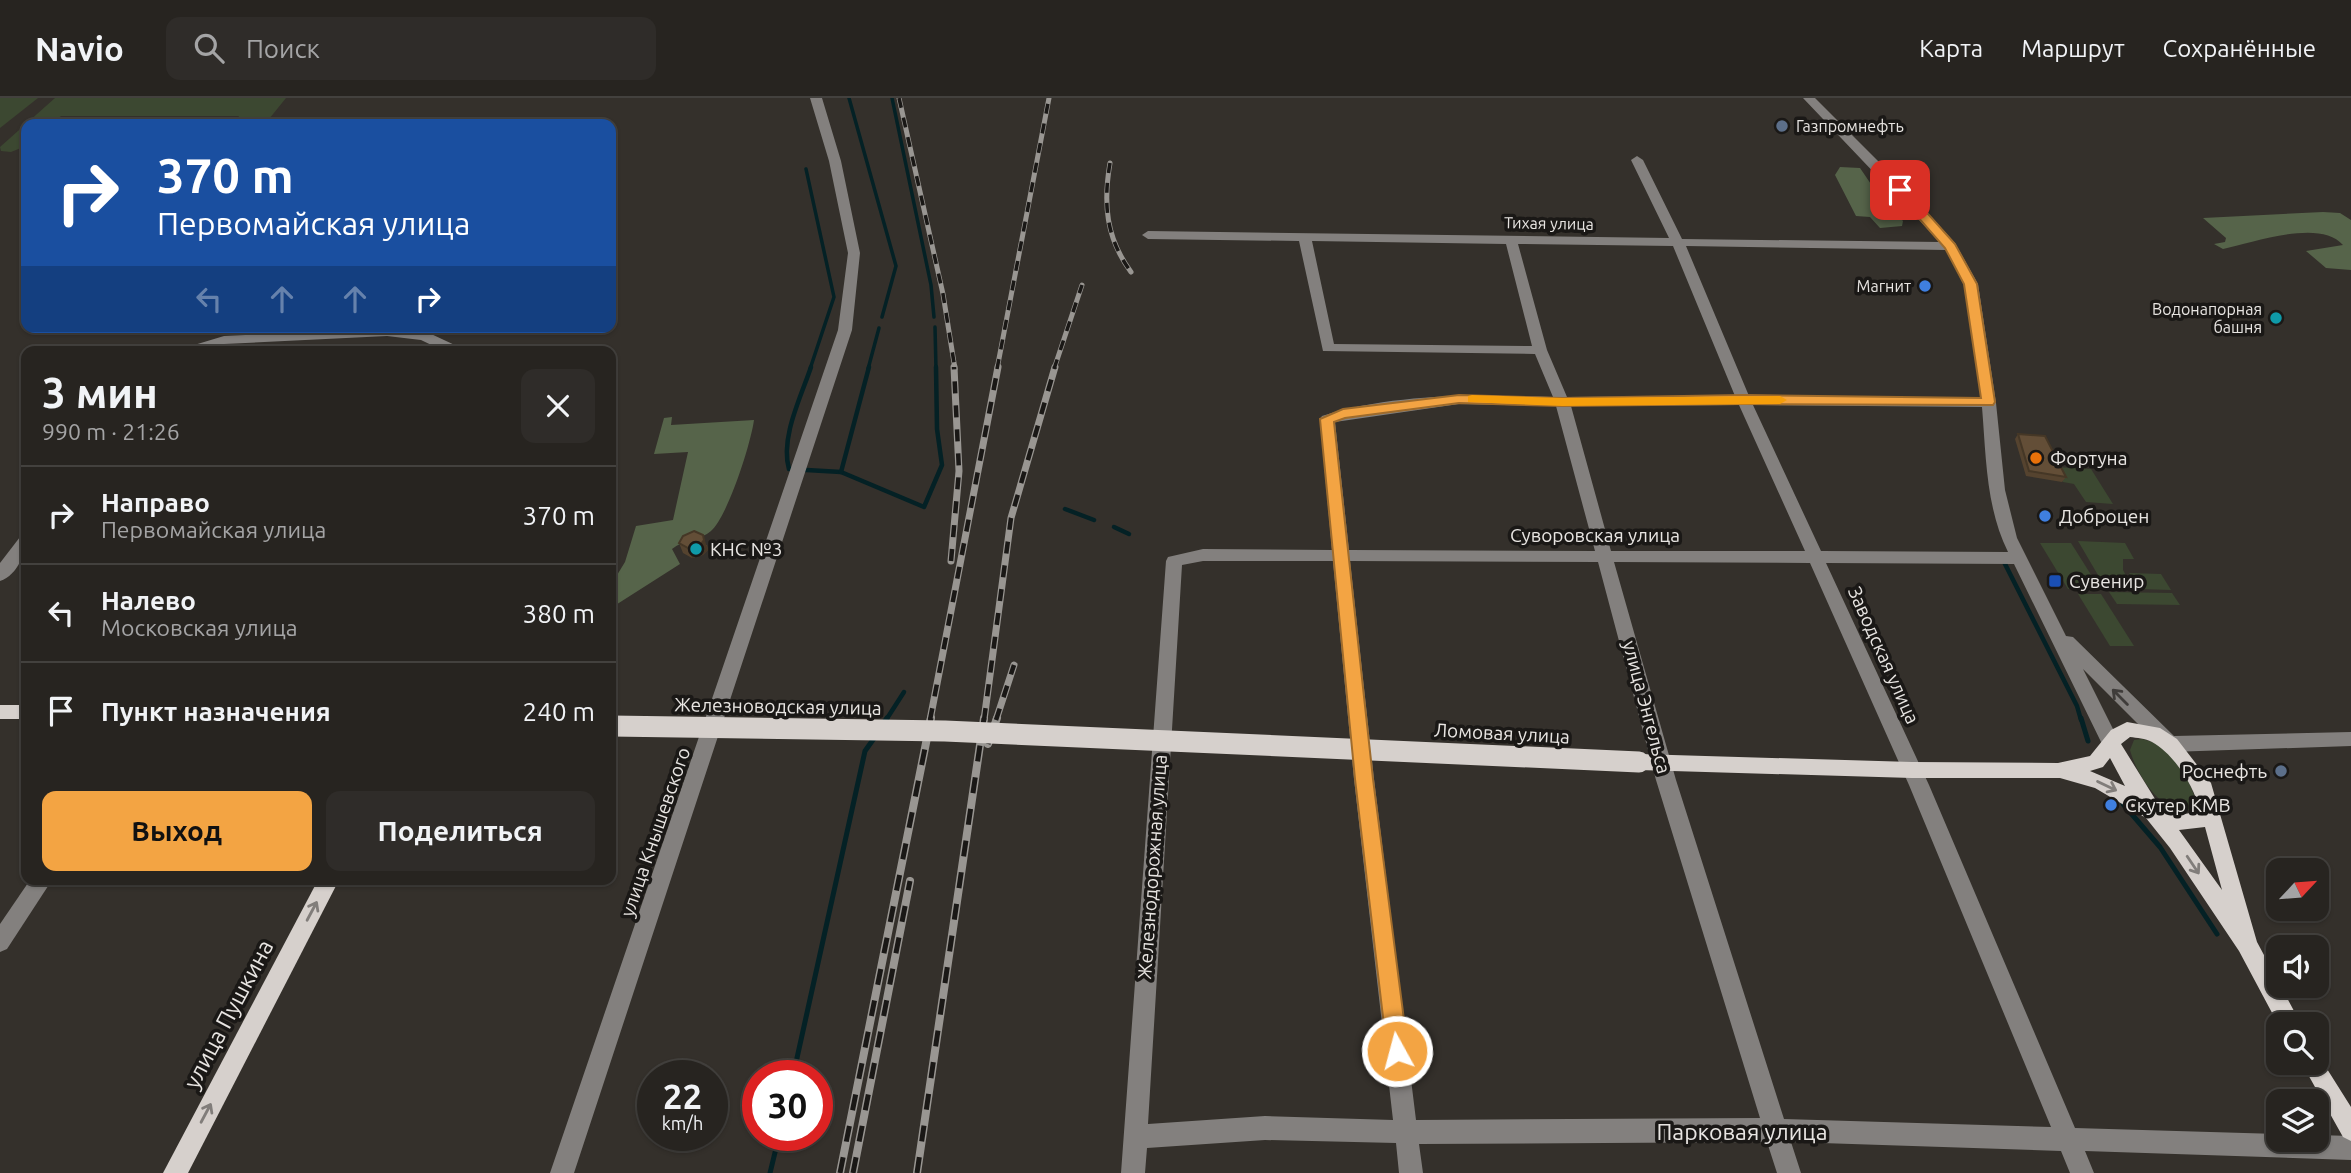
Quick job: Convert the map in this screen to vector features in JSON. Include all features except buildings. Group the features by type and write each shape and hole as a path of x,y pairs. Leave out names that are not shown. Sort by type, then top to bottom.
{"main road":[{"path":"0,712 21,712"},
{"name":"Железноводская улица","path":"616,726 945,731"},
{"path":"2058,771 2096,762 2122,732 2137,730 2152,733 2170,744 2204,789 2247,944"},
{"name":"Ломовая улица","path":"945,731 1662,763 2058,771"},
{"path":"2111,743 2125,771 2152,811 2177,842 2247,944 2284,1012"},
{"path":"2058,771 2106,785 2152,811 2184,824 2197,822 2212,814"},
{"name":"улица Пушкина","path":"175,1173 325,885"},
{"path":"2320,1075 2351,1129"}],"street":[{"name":"улица Кнышевского","path":"562,1173 845,330 854,253 835,161 816,98"},
{"path":"1810,98 1951,246 1970,284 1989,402 1997,490 2009,538 2111,743"},
{"name":"Заводская улица","path":"1637,160 1678,243 1744,400 1818,557 1912,770 2082,1173"},
{"name":"Тихая улица","path":"1148,234 1951,246"},
{"path":"1305,237 1328,348 1540,350"},
{"name":"улица Энгельса","path":"1511,240 1540,350 1562,402 1662,763 1789,1173"},
{"path":"201,346 224,340 367,333"},
{"path":"396,333 424,336 447,346"},
{"path":"1411,1173 1364,779 1327,419 1343,414 1459,399 1562,402 1989,402"},
{"path":"0,575 21,548"},
{"name":"Суворовская улица","path":"1174,561 1203,555 2017,558"},
{"name":"Железнодорожная улица","path":"1133,1173 1174,561"},
{"path":"2053,627 2121,699 2170,744 2351,739"},
{"path":"0,942 39,885"},
{"name":"Парковая улица","path":"1134,1137 1265,1128 1408,1132 1776,1130 2351,1148"}],"green space":[{"path":"0,98 38,98 0,128"},
{"path":"55,98 286,98 269,119 237,119 239,116 61,116 58,119 31,119"},
{"path":"21,128 21,148 11,152 1,151 0,147"},
{"path":"1840,167 1860,168 1875,190 1903,221 1902,226 1880,228 1870,217 1856,216 1835,175"},
{"path":"2340,213 2351,220 2351,270 2326,268 2306,251 2343,245 2332,237 2319,233 2303,233 2223,249 2214,244 2225,242 2226,238 2203,218"},
{"path":"672,417 671,425 754,420 738,478 718,523 707,534 672,549 680,564 616,605 616,577 625,562 636,526 673,520 688,452 654,454 664,418"},
{"path":"2055,467 2091,469 2113,504 2086,502 2074,484 2063,482"},
{"path":"2078,541 2125,543 2134,559 2123,559 2123,570 2133,589 2105,587"},
{"path":"2040,543 2071,543 2100,589 2068,589"},
{"path":"2129,573 2161,574 2171,590 2139,589"},
{"path":"2109,592 2172,593 2180,605 2117,604"},
{"path":"2078,594 2101,594 2134,646 2110,646"},
{"path":"2142,739 2161,746 2175,759 2191,788 2196,808 2174,808 2154,794 2139,772 2130,750 2134,740"}],"waterway":[{"path":"849,98 896,266 882,317"},
{"path":"892,98 931,285 934,317"},
{"path":"806,169 834,297 810,369"},
{"path":"935,327 936,369"},
{"path":"868,369 879,328"},
{"path":"811,367 789,431 789,469 841,472"},
{"path":"841,472 869,367"},
{"path":"841,472 924,507 942,465 937,429 936,367"},
{"path":"1065,509 1094,520"},
{"path":"1114,527 1129,534"},
{"path":"2004,562 2077,706 2081,720"},
{"path":"886,720 904,692"},
{"path":"883,724 887,718"},
{"path":"2081,718 2088,741"},
{"path":"797,1060 865,751 875,737"},
{"path":"2123,804 2160,847 2217,934"},
{"path":"770,1173 775,1151"}],"railway":[{"path":"899,98 943,294 955,369"},
{"path":"997,369 1049,98"},
{"path":"1110,163 1108,220 1116,246 1131,272"},
{"path":"1054,369 1082,285"},
{"path":"951,561 959,471 954,367"},
{"path":"930,720 998,367"},
{"path":"984,720 1011,518 1055,367"},
{"path":"996,720 1014,665"},
{"path":"840,1173 931,718"},
{"path":"917,1173 984,718"},
{"path":"988,744 997,718"},
{"path":"853,1173 910,881"}],"slow traffic":[{"path":"1472,399 1562,402 1780,400"}],"place":[{"name":"Газпромнефть","path":"1782,126"},
{"name":"Магнит","path":"1925,286"},
{"name":"Водонапорная башня","path":"2276,318"},
{"name":"Фортуна","path":"2036,458"},
{"name":"Доброцен","path":"2045,516"},
{"name":"КНС №3","path":"696,549"},
{"name":"Сувенир","path":"2055,581"},
{"name":"Роснефть","path":"2281,771"},
{"name":"Скутер КМВ","path":"2111,805"}],"route":[{"path":"1397,1051 1364,779 1327,419 1343,414 1459,399 1562,402 1989,402 1970,284 1951,246 1900,190"}]}
